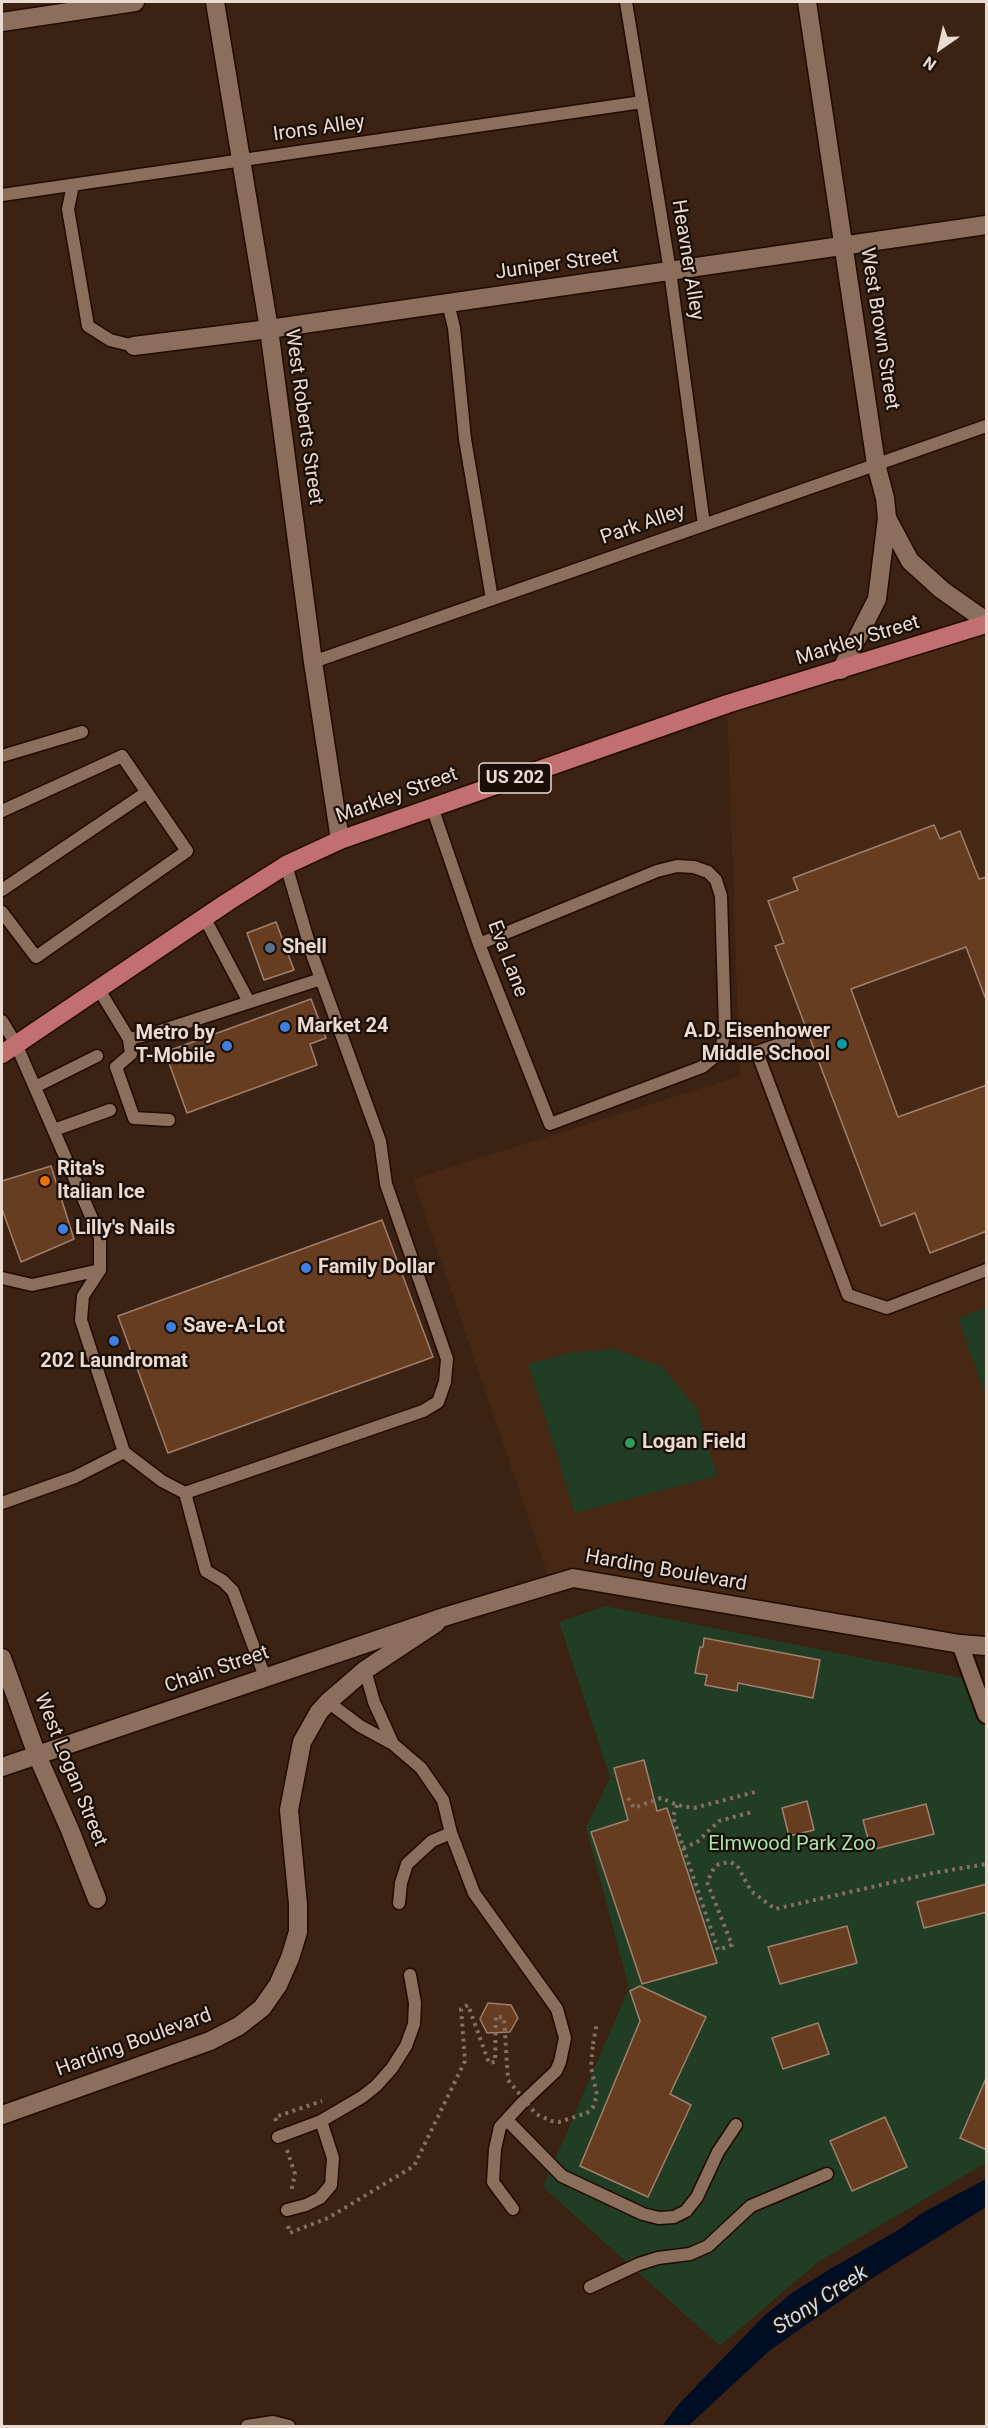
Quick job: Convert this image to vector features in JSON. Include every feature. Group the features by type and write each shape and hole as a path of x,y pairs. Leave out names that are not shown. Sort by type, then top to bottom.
{"highway":[{"name":"Markley Street","path":"9,1049 204,917 286,865 340,840 727,704 987,623"}],"street":[{"path":"2,22 135,2"},
{"name":"West Roberts Street","path":"215,2 269,329 313,662 340,840"},
{"name":"West Brown Street","path":"807,2 876,464 885,498 887,518 909,561 942,590 987,623"},
{"name":"Juniper Street","path":"134,346 269,329 987,225"},
{"path":"841,670 877,599 887,518"},
{"name":"Harding Boulevard","path":"2,2115 210,2041 239,2026 262,2008 278,1985 291,1958 298,1932 298,1904 289,1810 302,1742 319,1712 328,1702 365,1670 447,1616 573,1578 960,1644 987,1646"},
{"name":"Chain Street","path":"2,1767 447,1616"},
{"path":"960,1644 987,1715"},
{"name":"West Logan Street","path":"2,1658 37,1755 97,1899"}],"lane":[{"name":"Heavner Alley","path":"626,2 670,271 704,525"},
{"name":"Irons Alley","path":"2,195 642,102"},
{"path":"73,185 68,209 88,326 110,340 134,346"},
{"path":"448,303 454,328 465,439 492,599"},
{"name":"Park Alley","path":"313,662 987,426"},
{"path":"2,756 82,732"},
{"path":"2,811 122,756 187,851 36,957 2,912"},
{"path":"2,890 147,792"},
{"name":"Eva Lane","path":"432,807 480,944 550,1124 702,1067 713,1058 722,1045 725,1028 721,896 716,880 708,872 694,867 677,866 657,871 480,944"},
{"path":"2,1021 9,1049 35,1087 100,1237 100,1270 83,1296 81,1320 124,1452 162,1481 185,1493 423,1411 438,1402 445,1382 447,1359 386,1184 380,1142 321,979 286,865"},
{"path":"204,917 249,1002"},
{"path":"129,1039 321,979"},
{"path":"98,988 129,1039 131,1054 116,1067 134,1118 169,1120"},
{"path":"789,1041 758,1052 848,1295 887,1308 987,1270"},
{"path":"35,1087 97,1056"},
{"path":"54,1130 110,1110"},
{"path":"2,1278 32,1285 100,1270"},
{"path":"2,1503 75,1477 124,1452"},
{"path":"185,1493 206,1571 223,1581 233,1591 265,1677"},
{"path":"365,1670 374,1702 393,1743"},
{"path":"328,1702 360,1726 393,1743 421,1768 443,1800 451,1833 474,1893 558,2009 565,2038 556,2071 500,2127 495,2149 493,2182 513,2209"},
{"path":"399,1903 400,1883 407,1864 432,1840 451,1833"},
{"path":"280,2136 336,2114 376,2086 392,2068 406,2046 414,2024 415,2003 410,1975"},
{"path":"507,2120 562,2176 643,2214 659,2218 674,2217 686,2211 697,2197 718,2152 736,2125"},
{"path":"287,2210 320,2198 331,2185 333,2158 321,2121"},
{"path":"590,2287 639,2264 658,2258 690,2254 708,2246 751,2206 827,2174"},
{"path":"247,2427 273,2422 290,2427"}],"path":[{"path":"628,1798 634,1808 661,1798 677,1806 694,1808 759,1791"},
{"path":"677,1806 673,1817 718,1950 732,1945 707,1882 718,1864 730,1862 737,1865 751,1891 775,1909 922,1875 987,1864"},
{"path":"683,1848 697,1842 719,1821 752,1812"},
{"path":"336,2114 322,2100 275,2117 295,2174 287,2210 290,2233 328,2218 414,2166 465,2061 460,2009 468,2005 489,2063 495,2062 496,2016 504,2018 508,2080 536,2114 559,2122 587,2113 593,2107 597,2095 591,2067 597,2022"}],"shaded area":[{"path":"986,624 986,1646 573,1578 551,1584 413,1179 740,1076 727,704"}],"green space":[{"path":"986,1308 986,1397 958,1318"},
{"name":"Logan Field","path":"614,1349 663,1367 697,1409 717,1476 575,1513 528,1364 571,1353"},
{"name":"Elmwood Park Zoo","path":"605,1606 986,1683 986,2163 818,2262 720,2346 543,2187 629,1988 586,1827 610,1778 559,1622"}],"water":[{"name":"Stony Creek","path":"986,2179 986,2207 874,2277 769,2351 688,2426 662,2426 678,2405 763,2317 792,2293 900,2229 922,2213"}],"building":[{"name":"A.D. Eisenhower Middle School","path":"934,825 940,839 960,831 979,879 987,877 987,997 985,997 966,947 851,989 898,1117 987,1085 987,1231 930,1253 915,1213 881,1226 775,946 784,943 768,901 798,890 793,878"},
{"path":"276,922 294,970 264,980 247,933"},
{"path":"311,999 326,1038 310,1044 317,1065 187,1113 165,1052"},
{"path":"51,1166 74,1239 21,1262 2,1209 2,1181"},
{"path":"382,1220 433,1357 168,1453 118,1316"},
{"path":"704,1638 820,1660 813,1698 738,1683 737,1691 705,1685 707,1675 695,1673"},
{"path":"644,1760 657,1811 667,1808 717,1963 642,1984 591,1832 628,1820 614,1768"},
{"path":"807,1801 814,1830 789,1836 782,1808"},
{"path":"926,1804 934,1834 871,1850 863,1820"},
{"path":"987,1884 987,1912 924,1928 917,1902"},
{"path":"847,1926 857,1963 780,1984 768,1947"},
{"path":"640,1986 706,2017 670,2094 691,2105 648,2197 580,2166 640,2021 630,1991"},
{"path":"488,2003 511,2005 518,2018 510,2032 487,2033 480,2019"},
{"path":"818,2023 829,2054 783,2069 772,2038"},
{"path":"987,2076 987,2150 960,2138"},
{"path":"885,2117 907,2167 852,2191 830,2141"}],"place":[{"name":"Shell","path":"270,948"},
{"name":"Market 24","path":"285,1027"},
{"name":"A.D. Eisenhower Middle School","path":"842,1044"},
{"name":"Metro by T-Mobile","path":"227,1046"},
{"name":"Rita's Italian Ice","path":"45,1181"},
{"name":"Lilly's Nails","path":"63,1229"},
{"name":"Family Dollar","path":"306,1268"},
{"name":"Save-A-Lot","path":"171,1327"},
{"name":"202 Laundromat","path":"114,1341"},
{"name":"Logan Field","path":"630,1443"}]}
